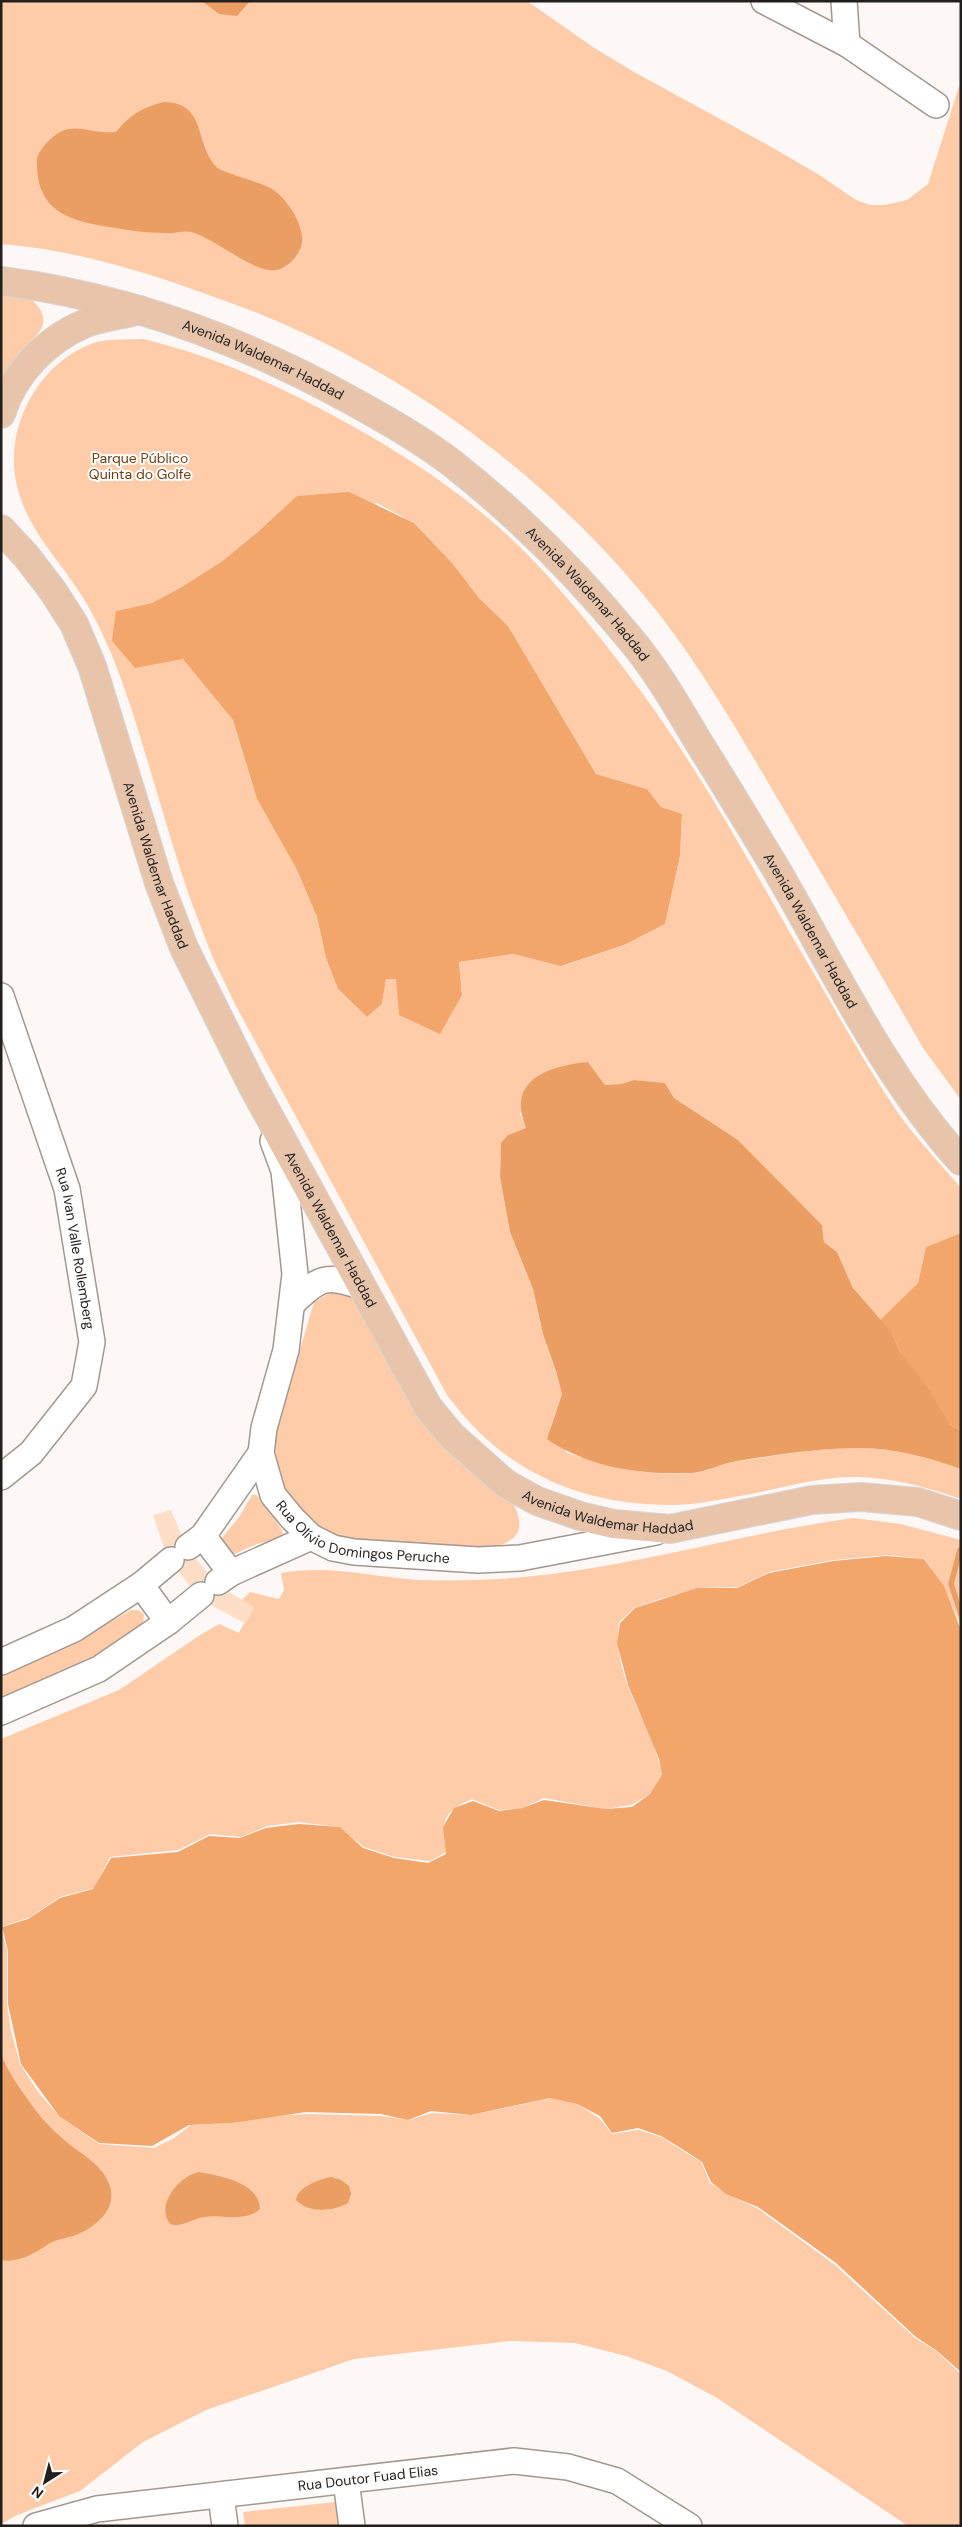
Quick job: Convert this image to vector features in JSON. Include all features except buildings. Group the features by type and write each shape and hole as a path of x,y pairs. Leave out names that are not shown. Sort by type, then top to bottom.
{"main road":[{"name":"Avenida Waldemar Haddad","path":"1,281 59,288 144,310 280,363 406,431 451,462 558,557 634,643 674,702 774,867 895,1076 936,1134 961,1161"},
{"path":"1,414 20,377 57,337 86,324 144,310"},
{"name":"Avenida Waldemar Haddad","path":"1,529 27,557 53,591 74,624 92,666 160,883 184,948 252,1085 362,1287 428,1407 451,1435 505,1483 538,1501 580,1516 614,1524 670,1529 812,1500 861,1497 918,1502 961,1516"}],"street":[{"path":"764,1 846,44 936,104"},
{"path":"789,14 810,1"},
{"path":"844,1 846,44"},
{"name":"Rua Ivan Valle Rollemberg","path":"1,996 67,1189 92,1342 84,1386 31,1453 1,1477"},
{"name":"Rua Olívio Domingos Peruche","path":"252,1085 284,1171 295,1274 286,1350 264,1428 261,1453 273,1495 311,1538 333,1548 354,1552 478,1560 520,1558 670,1529"},
{"path":"293,1303 310,1286 326,1278 341,1279 362,1287"},
{"path":"1,1662 74,1629 141,1585 187,1548 261,1453"},
{"path":"1,1712 99,1668 168,1622 217,1583 311,1538"},
{"path":"187,1548 217,1583"},
{"path":"141,1585 168,1622"},
{"name":"Rua Doutor Fuad Elias","path":"36,2526 97,2509 514,2461 568,2467 617,2481 689,2526"},
{"path":"346,2481 352,2526"},
{"path":"221,2496 224,2526"}],"green space":[{"path":"1,1 527,1 593,47 634,72 766,144 818,174 856,200 870,205 885,205 907,200 928,184 961,80 961,1100 923,1048 746,745 697,667 642,593 600,546 554,501 456,421 403,386 347,355 290,327 231,303 147,274 60,252 1,244"},
{"path":"1,293 31,299 39,308 43,316 43,322 37,335 18,356 1,382"},
{"name":"Parque Público Quinta do Golfe","path":"143,339 196,354 247,373 345,422 399,454 451,489 500,528 522,549 602,640 676,741 716,805 886,1095 913,1133 961,1188 961,1233 926,1247 918,1283 879,1321 853,1288 837,1252 824,1242 822,1225 738,1140 674,1098 665,1083 634,1080 621,1084 605,1085 588,1062 541,1074 520,1114 526,1128 508,1135 500,1158 500,1177 510,1232 533,1289 543,1334 562,1394 551,1426 567,1453 628,1469 677,1474 708,1470 733,1462 813,1450 874,1448 924,1458 961,1469 961,1499 910,1484 858,1477 815,1480 746,1495 690,1504 637,1503 605,1498 574,1490 545,1478 518,1463 469,1422 447,1395 236,1006 216,965 185,884 119,672 88,606 31,522 17,484 14,463 19,426 25,408 46,376 74,352 91,344 110,340","holes":["377,503 414,523 453,564 479,598 508,626 596,774 647,789 661,807 682,815 680,856 665,924 624,945 562,966 513,954 459,962 462,995 396,979 386,979 382,1004 367,1017 338,989 326,958 317,917 297,870 257,799 233,720 183,658 116,611 152,603 180,588 221,562 259,531"]},
{"path":"341,1292 352,1298 361,1308 514,1505 518,1515 519,1529 514,1538 501,1545 482,1548 386,1544 353,1540 338,1537 313,1524 289,1496 280,1478 276,1458 277,1427 314,1302 330,1293"},
{"path":"252,1495 256,1495 263,1502 283,1534 277,1539 257,1544 232,1555 220,1544 221,1539 239,1517"},
{"path":"853,1518 901,1524 961,1540 961,1626 943,1586 925,1559 888,1555 833,1560 769,1572 738,1587 699,1588 634,1608 619,1622 618,1642 621,1662 633,1699 649,1735 662,1773 650,1794 631,1805 605,1809 544,1798 522,1808 499,1810 472,1799 454,1808 449,1813 444,1825 446,1852 430,1861 395,1857 364,1847 339,1827 298,1822 267,1826 241,1837 210,1834 178,1850 110,1857 94,1888 60,1897 30,1917 1,1927 1,1739 119,1690 219,1624 239,1633 250,1611 238,1604 250,1592 279,1599 284,1590 281,1573 333,1570 420,1580 486,1580 525,1577 608,1565 812,1524"},
{"path":"131,1610 138,1610 144,1614 143,1626 74,1669 1,1702 1,1677 80,1639"},
{"path":"1,1928 7,1950 7,2004 11,2031 20,2064 38,2092 59,2116 99,2144 154,2148 174,2138 191,2125 233,2123 271,2116 309,2114 381,2116 409,2120 432,2113 472,2115 552,2098 577,2104 599,2118 612,2134 639,2130 661,2137 701,2162 710,2183 727,2194 757,2208 835,2265 915,2338 936,2351 961,2374 961,2526 908,2526 717,2398 667,2371 626,2356 575,2343 511,2341 354,2359 206,2410 143,2442 80,2491 17,2515 1,2524"},
{"path":"336,2502 338,2526 245,2526 243,2512"}],"shaded area":[{"path":"202,1 250,1 237,16 219,14"},
{"path":"164,102 178,104 188,110 199,128 211,160 219,169 270,188 286,202 296,216 302,240 301,247 295,258 288,264 281,269 268,270 247,262 212,241 191,232 151,232 95,225 59,212 50,204 43,194 39,182 37,160 40,151 53,137 62,131 78,128 116,132 137,112"},
{"path":"349,492 414,523 453,564 479,598 508,626 596,774 647,789 661,807 682,814 680,856 665,924 624,945 561,966 513,954 459,962 462,995 440,1034 399,1015 396,979 386,979 382,1004 367,1017 338,989 326,958 317,917 297,870 257,799 233,720 183,659 135,668 112,641 116,611 152,603 221,562 259,531 297,496"},
{"path":"588,1062 605,1085 621,1084 634,1080 665,1083 674,1098 738,1140 822,1225 824,1242 837,1252 853,1288 892,1333 900,1352 926,1385 950,1425 961,1430 961,1469 912,1454 874,1448 845,1448 732,1462 692,1473 654,1473 616,1468 598,1463 563,1449 547,1439 562,1394 543,1334 533,1289 510,1232 500,1177 501,1143 508,1135 526,1128 521,1112 522,1098 526,1087 534,1078 559,1067"},
{"path":"961,1233 961,1430 950,1425 900,1352 892,1333 879,1321 918,1283 926,1247"},
{"path":"886,1556 924,1559 944,1586 961,1630 961,2372 937,2351 916,2337 836,2263 758,2207 726,2194 711,2182 702,2162 661,2136 638,2128 612,2133 600,2116 577,2104 550,2098 471,2115 431,2111 408,2120 381,2114 306,2112 232,2123 189,2125 152,2146 99,2143 59,2116 21,2064 8,2004 8,1951 2,1927 28,1919 60,1898 93,1889 111,1858 178,1852 209,1836 240,1838 266,1828 299,1824 340,1827 363,1848 394,1858 428,1863 446,1854 443,1827 454,1808 473,1801 499,1811 522,1808 544,1800 606,1809 632,1807 650,1794 662,1774 659,1759 628,1685 617,1643 620,1623 635,1608 697,1588 737,1588 769,1573 833,1561"},
{"path":"1,2053 11,2075 36,2111 60,2137 97,2166 106,2178 111,2193 111,2201 104,2216 91,2227 76,2235 53,2242 21,2259 7,2261 1,2260"},
{"path":"199,2172 226,2178 245,2186 253,2192 258,2200 260,2209 247,2216 210,2216 182,2224 170,2224 165,2208 171,2192 184,2179"},
{"path":"331,2177 341,2180 349,2186 351,2194 348,2203 336,2208 322,2210 308,2208 296,2200 300,2191 315,2182"}],"waterway":[{"path":"960,1550 951,1584 961,1614"}]}
